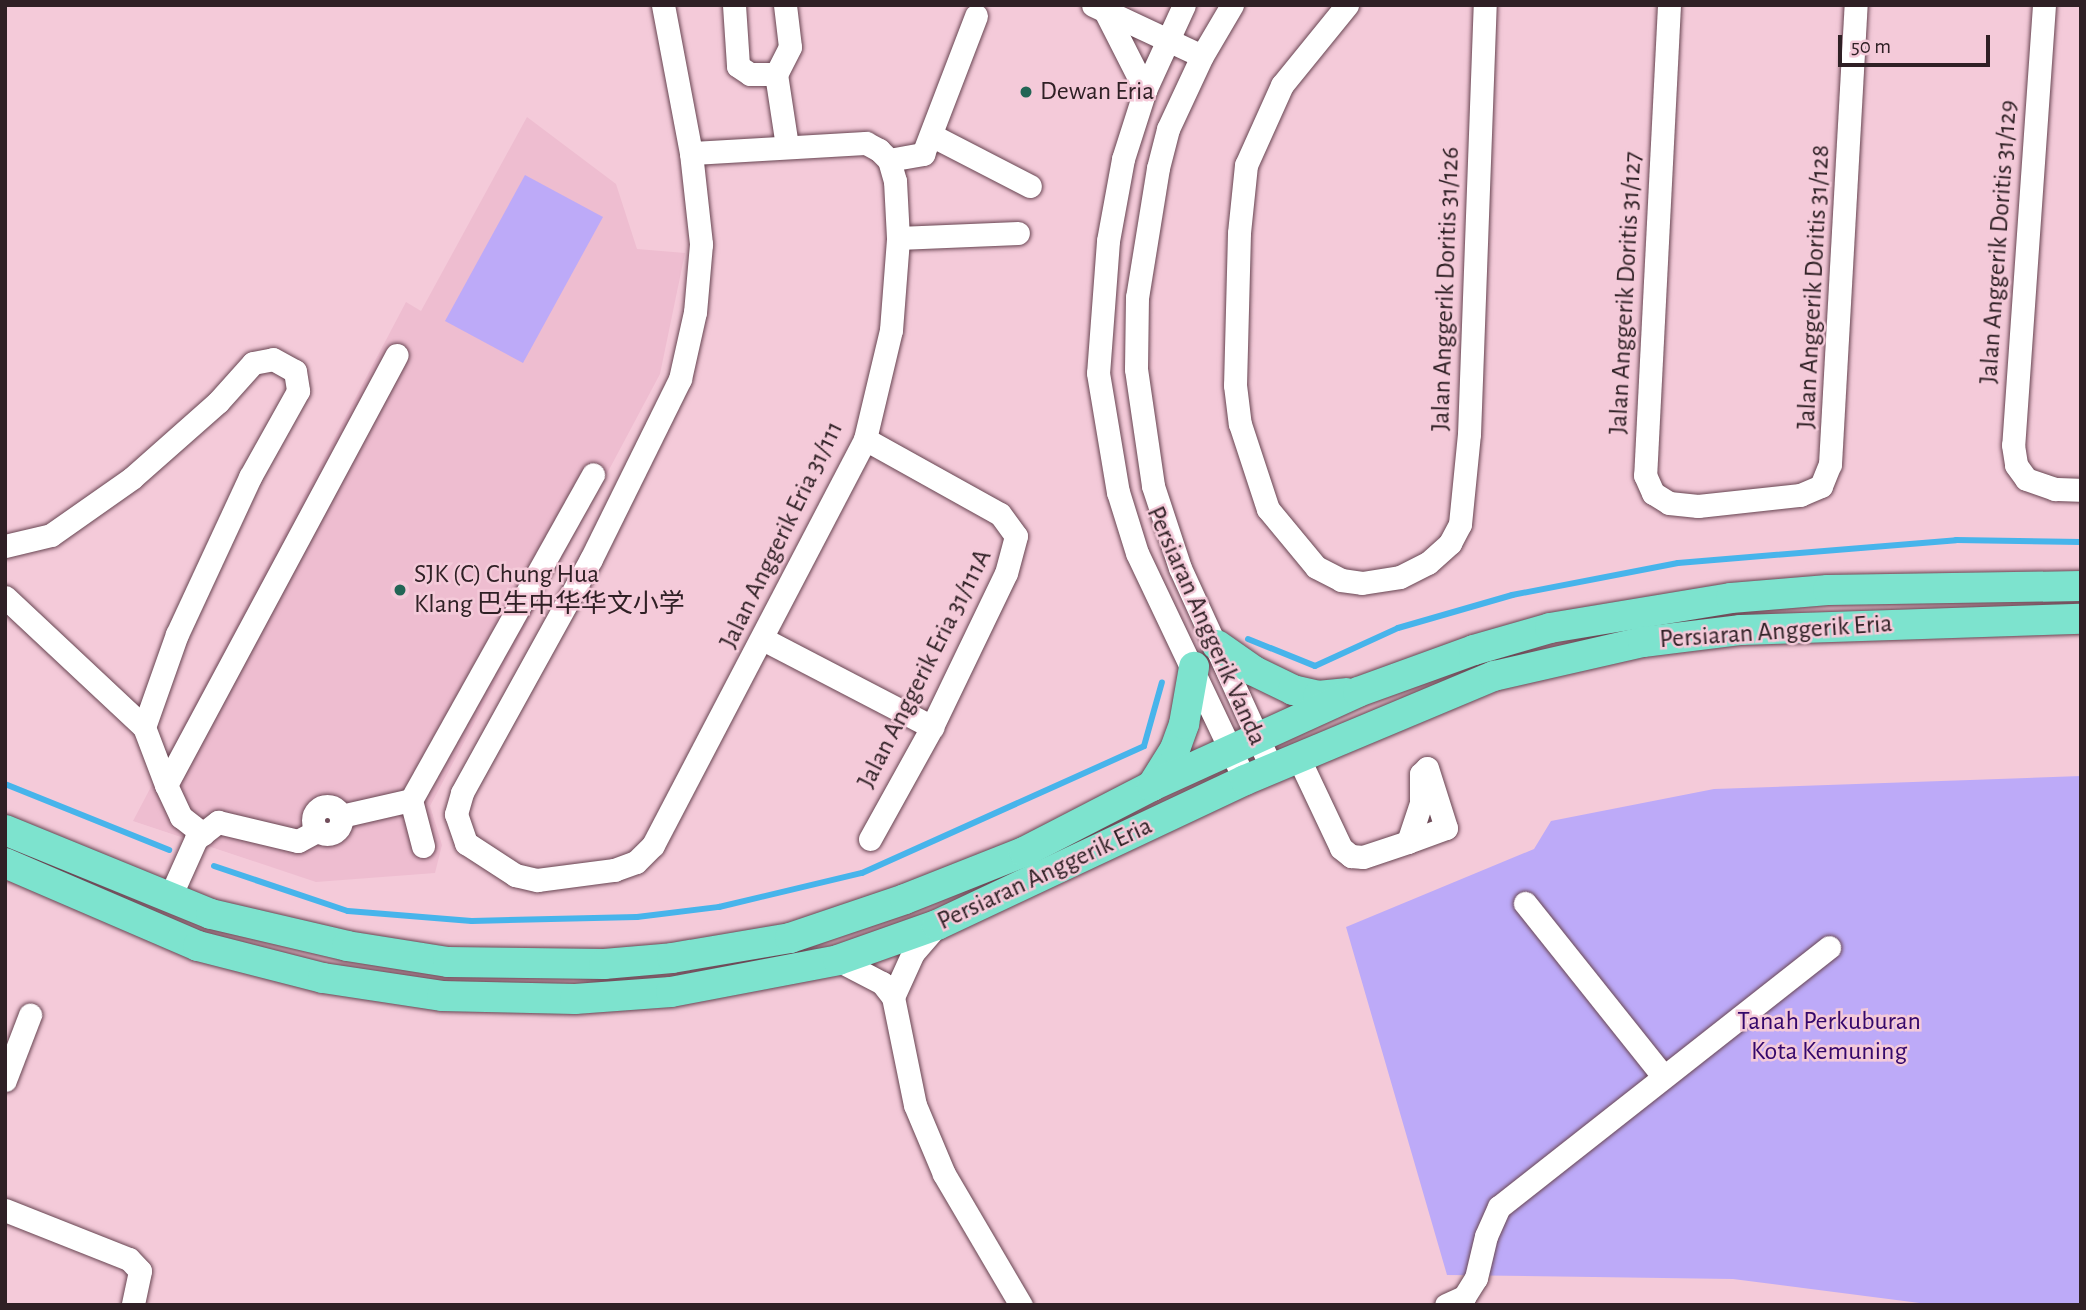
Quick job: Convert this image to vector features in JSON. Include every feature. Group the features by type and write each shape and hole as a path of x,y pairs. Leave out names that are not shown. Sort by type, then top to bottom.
{"main road":[{"name":"Persiaran Anggerik Eria","path":"5,830 169,899 281,932 448,962 604,964 672,958 790,938 905,899 1067,832 1152,786 1245,746 1358,692 1474,650 1638,611 1828,590 2081,586"},
{"name":"Persiaran Anggerik Eria","path":"5,863 198,946 323,978 442,996 575,999 671,992 838,960 937,925 1244,780 1494,676 1643,642 1741,630 2081,619"},
{"path":"1217,645 1254,671 1293,690 1318,696 1358,692"},
{"path":"1152,786 1175,749 1194,667"}],"street":[{"path":"663,5 691,152 866,143 889,160 923,154 933,136 976,16"},
{"path":"734,5 738,66 750,74 776,74"},
{"path":"785,5 790,47 776,74 787,146"},
{"name":"Persiaran Anggerik Vanda","path":"1232,5 1202,56 1168,129 1152,195 1137,297 1136,369 1153,486 1180,568 1217,645 1245,746 1244,780"},
{"name":"Jalan Anggerik Doritis 31/126","path":"1347,5 1282,85 1246,165 1239,233 1235,385 1240,424 1268,509 1316,567 1341,580 1379,582 1428,563 1450,543 1460,524 1485,5"},
{"name":"Jalan Anggerik Doritis 31/127","path":"1669,5 1645,475 1653,493 1669,503 1740,505"},
{"name":"Jalan Anggerik Doritis 31/128","path":"1740,505 1800,495 1821,486 1830,464 1856,5"},
{"name":"Jalan Anggerik Doritis 31/129","path":"2044,5 2013,445 2016,465 2026,479 2056,489 2081,490"},
{"path":"1178,7 1215,31"},
{"name":"Persiaran Anggerik Vanda","path":"1178,7 1145,90 1123,159 1108,241 1098,373 1118,492 1137,554 1194,667 1245,746 1285,764 1341,848 1351,856 1363,857 1408,842"},
{"path":"1099,8 1202,56"},
{"path":"1099,8 1145,90"},
{"path":"933,136 1030,186"},
{"name":"Jalan Anggerik Eria 31/111","path":"691,152 701,244 695,312 680,379 591,559 462,793 456,814 466,843 515,875 558,880 636,862 653,845 763,639 864,439 891,330 898,238 895,181 889,160"},
{"path":"898,238 1018,233"},
{"path":"166,785 397,355"},
{"path":"5,546 51,535 132,478 218,402 253,363 273,359 296,371 298,391 250,477 177,634 144,727"},
{"name":"Jalan Anggerik Eria 31/111A","path":"864,439 1000,514 1016,536 1006,573 932,727 870,839"},
{"path":"423,846 411,800 593,474"},
{"path":"5,597 144,727 181,817 203,834"},
{"path":"763,639 932,727"},
{"path":"1427,768 1446,828 1408,842 1421,803 1421,774 1427,768"},
{"path":"169,899 196,839 218,822 298,841 317,831 334,832 341,816 411,800"},
{"path":"1525,903 1663,1076"},
{"path":"893,997 913,953 937,925"},
{"path":"1446,1305 1464,1297 1476,1278 1486,1236 1499,1207 1829,947"},
{"path":"838,960 882,983 893,997 915,1105 944,1174 1011,1301"},
{"path":"5,1080 30,1015"},
{"path":"5,1210 129,1259 140,1271 133,1305"}],"shaded area":[{"name":"SJK (C) Chung Hua Klang 巴生中华华文小学","path":"527,117 616,184 637,249 685,253 660,374 430,806 442,845 435,873 316,882 133,821 406,302 421,311"}],"green space":[{"path":"525,175 603,217 523,363 445,321"},
{"name":"Tanah Perkuburan Kota Kemuning","path":"2081,776 2081,1305 1935,1305 1733,1279 1447,1275 1346,927 1534,849 1551,821 1714,789"}],"waterway":[{"path":"1248,639 1315,666 1398,628 1512,595 1678,563 1956,540 2081,542"},
{"path":"214,866 348,911 472,921 637,917 719,907 862,873 1144,746 1162,682"},
{"path":"5,784 169,850"}],"place":[{"name":"Dewan Eria","path":"1026,92"},
{"name":"SJK (C) Chung Hua Klang 巴生中华华文小学","path":"400,590"}]}
